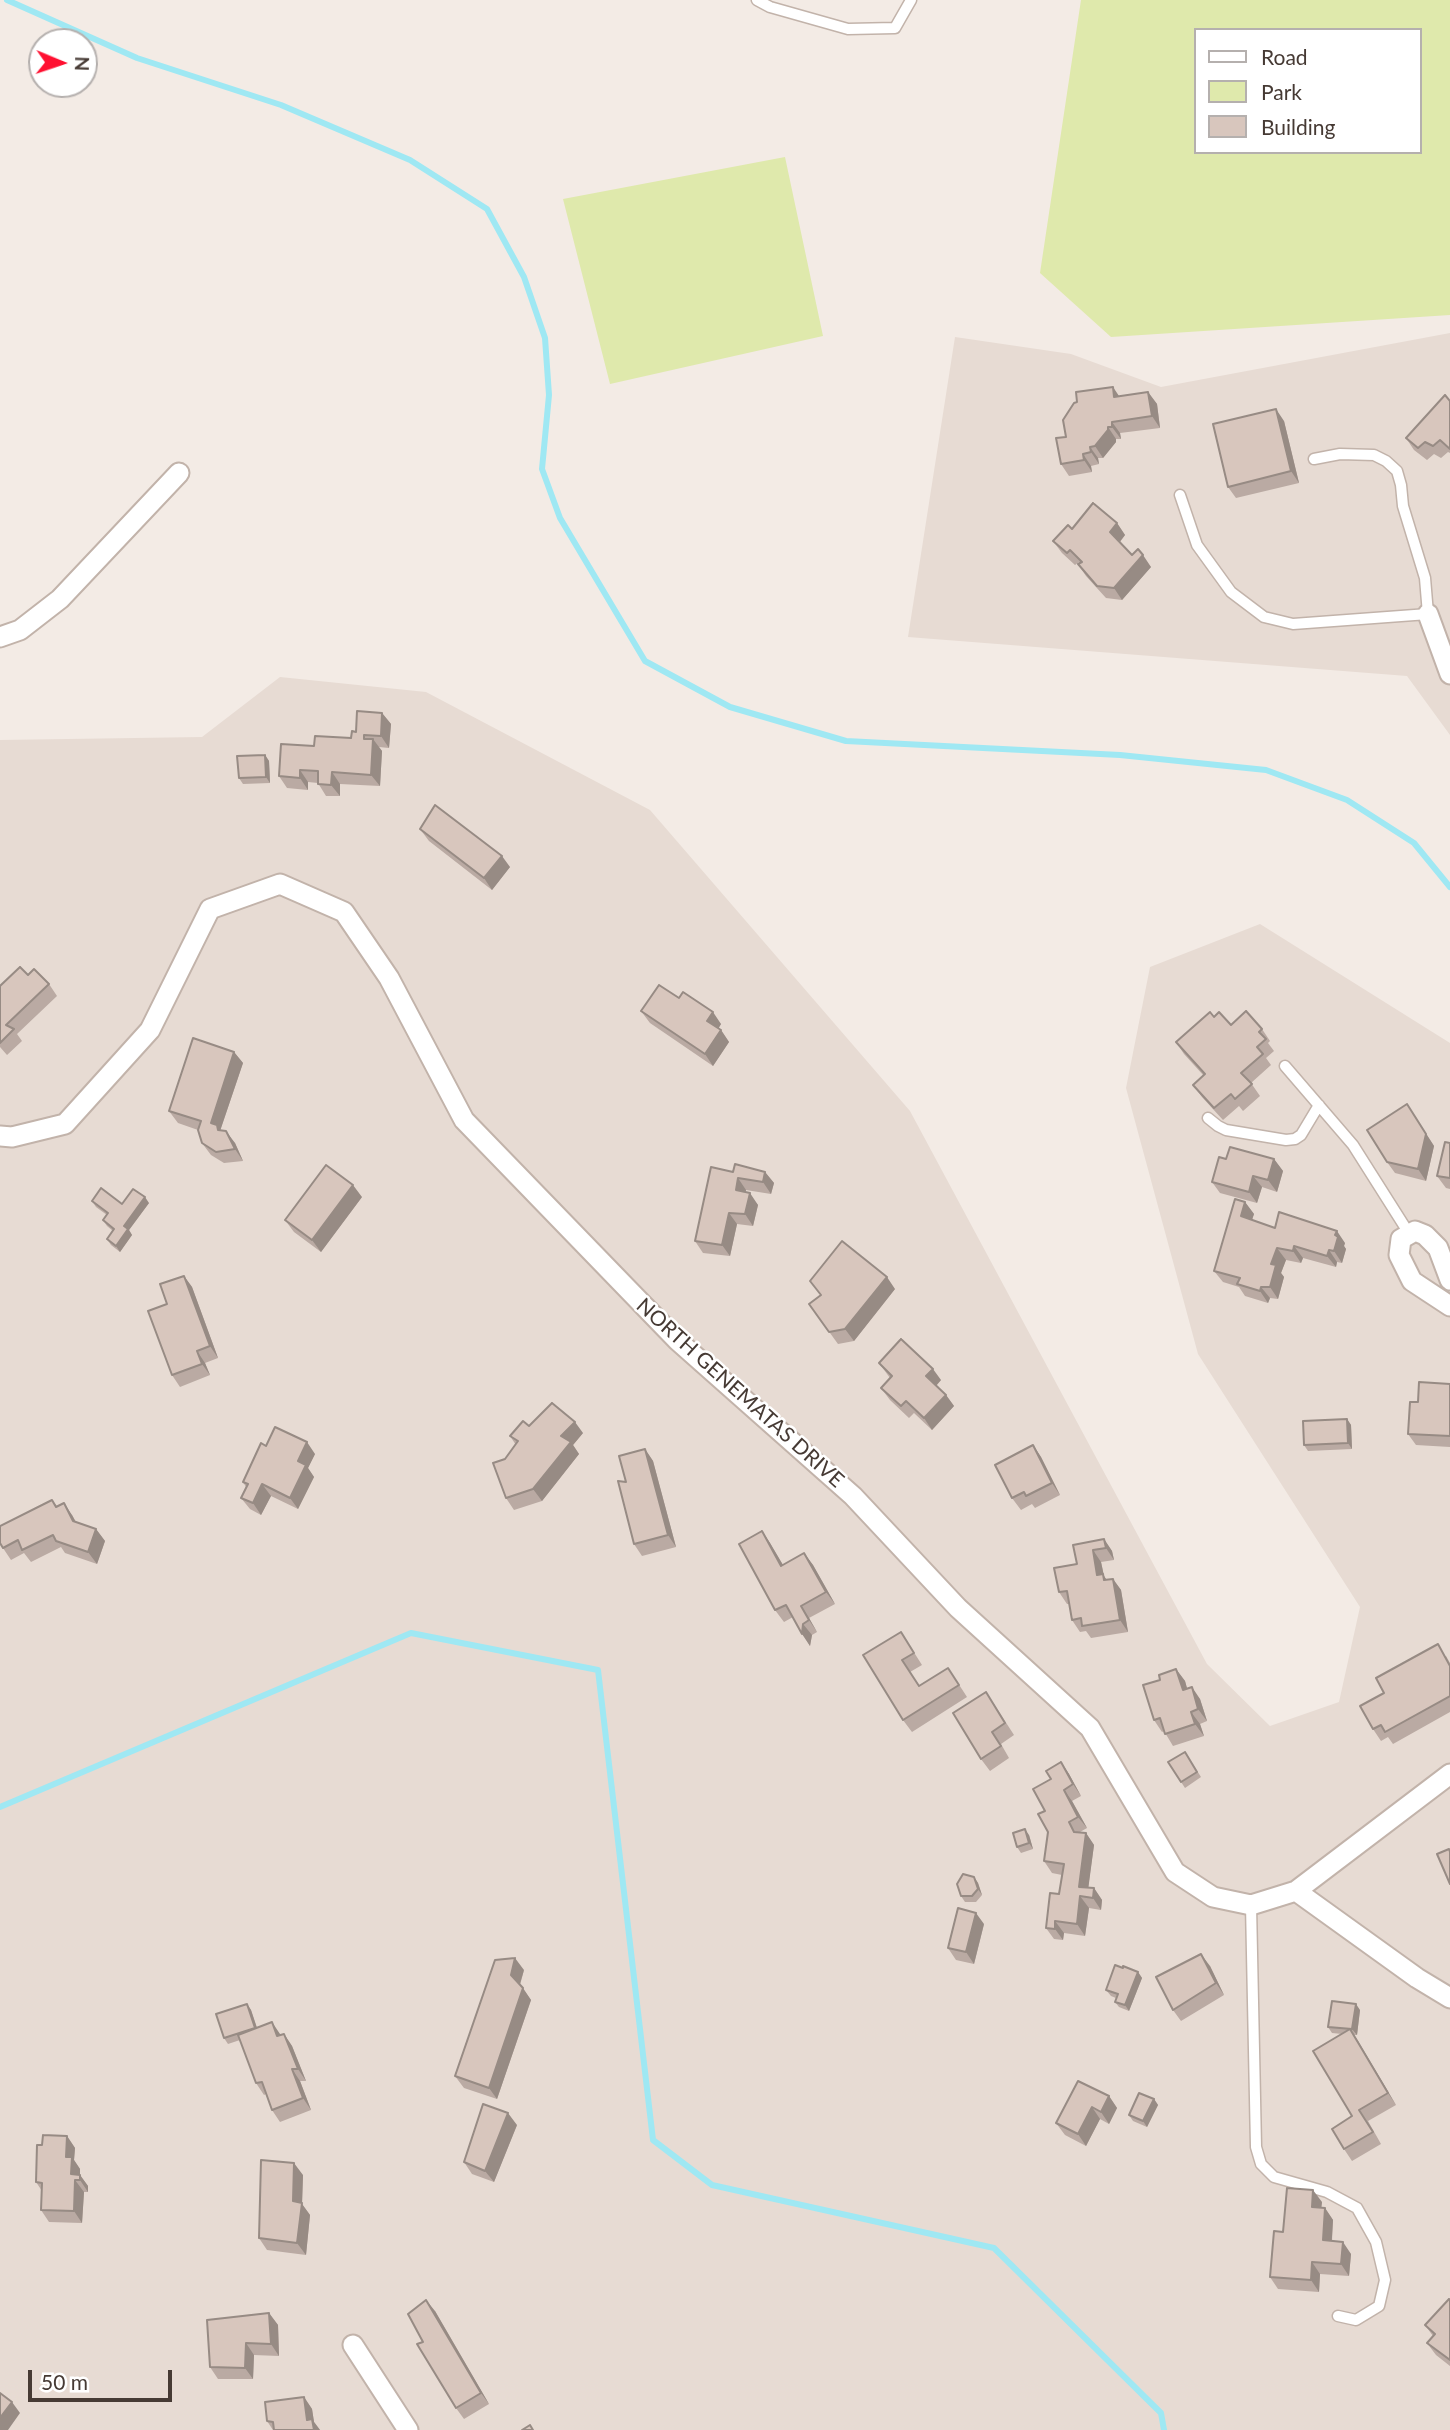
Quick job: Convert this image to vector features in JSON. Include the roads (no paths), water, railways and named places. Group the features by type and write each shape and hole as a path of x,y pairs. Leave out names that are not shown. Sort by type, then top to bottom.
{"street":[{"path":"0,637 20,630 60,598 179,473"},
{"path":"1428,614 1450,674"},
{"name":"NORTH GENEMATAS DRIVE","path":"0,1136 12,1137 65,1124 150,1030 210,909 280,884 344,912 389,978 464,1120 678,1341 853,1496 958,1608 1090,1728 1175,1872 1213,1897 1251,1905 1296,1891 1450,1774"},
{"path":"1450,1280 1438,1248 1425,1235 1415,1231 1401,1239 1399,1255 1412,1281 1450,1306"},
{"path":"1296,1891 1417,1978 1450,1998"},
{"path":"353,2345 408,2430"}],"lane":[{"path":"757,0 848,29 895,28 911,0"},
{"path":"1180,495 1197,545 1231,592 1264,617 1293,624 1428,614 1425,579 1403,506 1397,471 1374,455 1340,454 1314,459"},
{"path":"1285,1066 1353,1145 1409,1234"},
{"path":"1208,1118 1226,1130 1286,1140 1295,1139 1301,1135 1319,1105"},
{"path":"1251,1905 1255,2123 1256,2147 1261,2164 1274,2177 1327,2192 1357,2208 1376,2242 1385,2280 1379,2305 1356,2320 1338,2316"}],"waterway":[{"path":"7,0 137,58 281,105 410,160 487,209 524,277 545,338 549,395 542,469 560,518 645,661 730,707 846,741 1120,755 1266,770 1347,800 1414,843 1450,887"},
{"path":"0,1807 411,1633 598,1670 653,2140 712,2185 994,2248 1161,2413 1164,2430"}]}
